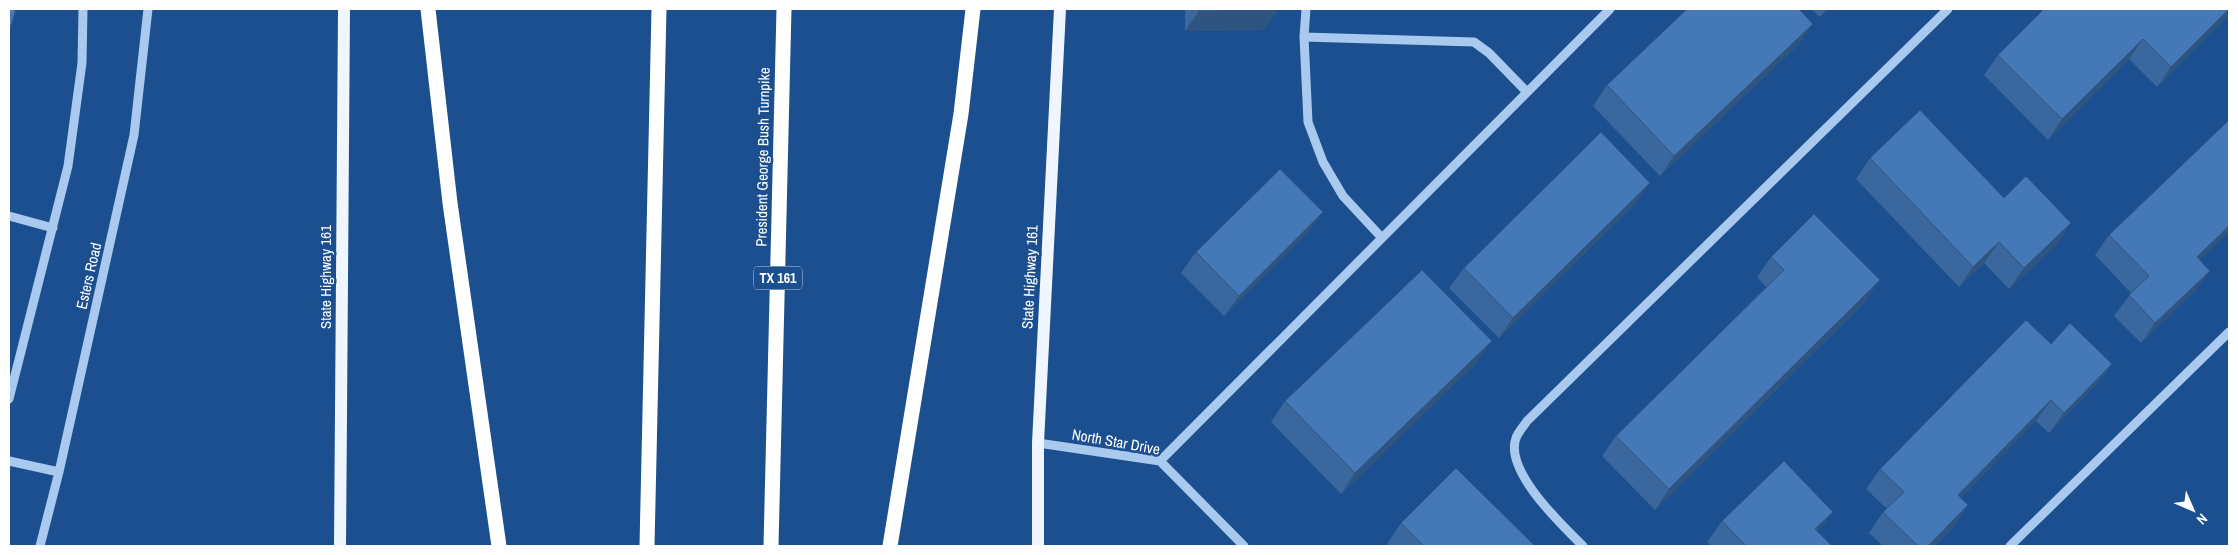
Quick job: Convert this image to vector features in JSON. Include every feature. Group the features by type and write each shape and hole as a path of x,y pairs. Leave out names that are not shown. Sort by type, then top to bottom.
{"highway":[{"path":"428,9 450,203 499,546"},
{"path":"647,546 659,9"},
{"name":"President George Bush Turnpike","path":"771,546 784,9"},
{"path":"890,546 961,114 973,9"}],"main road":[{"name":"State Highway 161","path":"340,546 344,9"},
{"name":"State Highway 161","path":"1038,546 1038,443 1060,9"}],"street":[{"path":"9,399 68,166 82,63 83,9"},
{"name":"Esters Road","path":"40,546 59,472 134,135 148,9"},
{"path":"1306,9 1304,37 1308,122 1323,162 1343,196 1382,238"},
{"path":"1160,461 1610,9"},
{"path":"1583,546 1542,504 1526,479 1516,461 1516,438 1527,422 1948,9"},
{"path":"1304,37 1474,42 1489,52 1527,92"},
{"path":"9,216 53,228"},
{"path":"2010,546 2229,332"},
{"name":"North Star Drive","path":"1038,443 1160,461 1244,546"},
{"path":"9,461 59,472"}],"building":[{"path":"9,9 16,9 9,33"},
{"path":"1199,9 1278,9 1278,10 1199,11"},
{"path":"1687,9 1799,9 1813,24 1674,156 1607,85"},
{"path":"2044,9 2229,9 2171,67 2143,39 2062,119 1998,55"},
{"path":"1920,110 2004,198 2026,176 2071,223 2024,268 1999,242 1973,267 1870,158"},
{"path":"2229,120 2229,226 2197,257 2210,271 2155,323 2129,295 2149,276 2109,235"},
{"path":"1601,132 1650,183 1513,318 1464,268"},
{"path":"1280,169 1323,212 1239,296 1196,252"},
{"path":"1814,214 1880,280 1669,489 1616,436 1784,270 1771,257"},
{"path":"1422,270 1492,341 1355,473 1285,401"},
{"path":"2026,320 2051,344 2070,323 2112,364 2064,413 2051,400 1958,495 1968,505 1928,546 1918,546 1883,512 1904,492 1880,469"},
{"path":"1784,461 1833,512 1815,529 1832,546 1746,546 1722,521"},
{"path":"1456,468 1535,546 1424,546 1401,523"}]}
